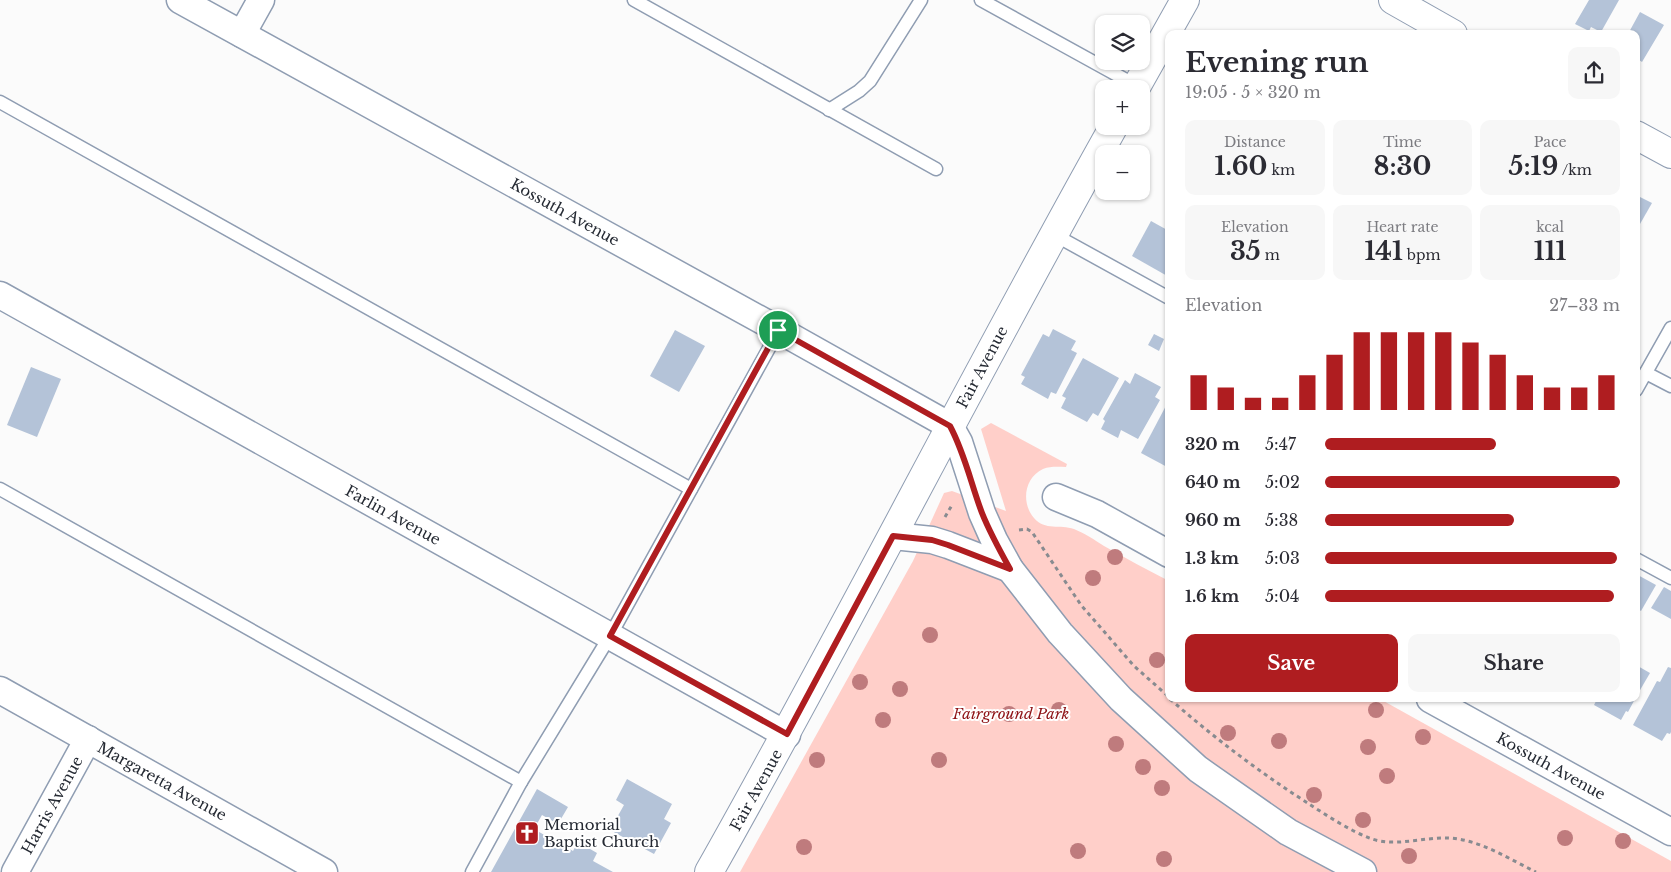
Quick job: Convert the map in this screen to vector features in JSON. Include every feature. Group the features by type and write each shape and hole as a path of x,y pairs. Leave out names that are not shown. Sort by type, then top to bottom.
{"street":[{"name":"Kossuth Avenue","path":"180,0 950,426"},
{"path":"242,34 261,0"},
{"path":"1168,30 1185,0"},
{"path":"1393,0 1447,30"},
{"path":"1140,80 1165,36"},
{"name":"Fair Avenue","path":"709,872 787,734 1053,234 1109,135"},
{"path":"1640,137 1671,154"},
{"name":"Farlin Avenue","path":"0,295 787,734"},
{"path":"950,426 959,442 982,513 1010,569 1060,633 1121,699 1198,769 1288,832 1363,872"},
{"path":"1056,497 1097,514 1165,552"},
{"path":"893,536 932,540 1010,569"},
{"name":"Margaretta Avenue","path":"0,690 324,872"},
{"name":"Kossuth Avenue","path":"1435,702 1671,832"},
{"name":"Harris Avenue","path":"15,872 88,739"}],"lane":[{"path":"634,0 936,169"},
{"path":"829,110 859,91 870,81 921,0"},
{"path":"981,0 1124,80"},
{"path":"0,102 691,489"},
{"path":"1053,234 1165,296"},
{"path":"1640,383 1671,328"},
{"path":"472,872 521,782 610,636 778,330"},
{"path":"1646,373 1671,386"},
{"path":"0,489 521,782"},
{"path":"1640,561 1671,578"}],"path":[{"path":"940,525 955,500"},
{"path":"1017,530 1027,529 1032,532 1080,605 1134,666 1165,694"},
{"path":"1175,702 1225,746 1268,778 1334,820 1372,839 1386,842 1447,838 1465,840 1536,872"}],"green space":[{"name":"Fairground Park","path":"991,423 1067,464 1066,467 1043,469 1032,478 1028,485 1026,491 1027,505 1038,522 1048,526 1078,531 1165,579 1165,702 1385,702 1671,861 1671,872 740,872 913,561 944,493 952,491 1006,511 981,429"}],"building":[{"path":"1589,0 1619,0 1602,30 1591,27 1587,30 1575,24"},
{"path":"1640,12 1664,25 1642,62 1640,61 1640,30 1630,30"},
{"path":"1640,197 1652,203 1640,224"},
{"path":"1151,221 1165,229 1165,275 1132,256"},
{"path":"1053,329 1076,341 1071,350 1077,353 1056,394 1051,392 1048,399 1021,384 1025,377 1021,375 1043,334 1049,337"},
{"path":"675,330 705,346 679,392 650,376"},
{"path":"1154,334 1164,339 1159,351 1148,345"},
{"path":"1083,358 1119,378 1098,416 1093,413 1087,422 1061,408 1066,398 1062,396"},
{"path":"31,367 61,379 37,437 7,425"},
{"path":"1135,373 1161,387 1155,397 1160,400 1138,439 1121,430 1118,438 1101,429 1105,421 1103,419 1125,380 1130,384"},
{"path":"1165,408 1165,466 1141,453"},
{"path":"1640,576 1656,585 1640,610"},
{"path":"1664,587 1671,591 1671,619 1651,608"},
{"path":"1640,667 1650,673 1640,690"},
{"path":"1668,667 1671,668 1671,732 1670,734 1667,733 1662,741 1633,725 1657,681 1660,682"},
{"path":"1596,702 1633,702 1621,720 1594,705"},
{"path":"627,779 672,804 664,819 671,823 654,854 610,830 624,805 616,800"},
{"name":"Memorial Baptist Church","path":"537,789 568,807 558,824 542,815 534,829 553,840 560,837 568,841 568,848 573,851 578,842 597,853 593,861 613,872 491,872"}],"place":[{"name":"Memorial Baptist Church","path":"527,833"}],"route":[{"path":"778,330 950,426 959,442 982,513 1010,569 932,540 893,536 787,734 610,636 778,330"}]}
